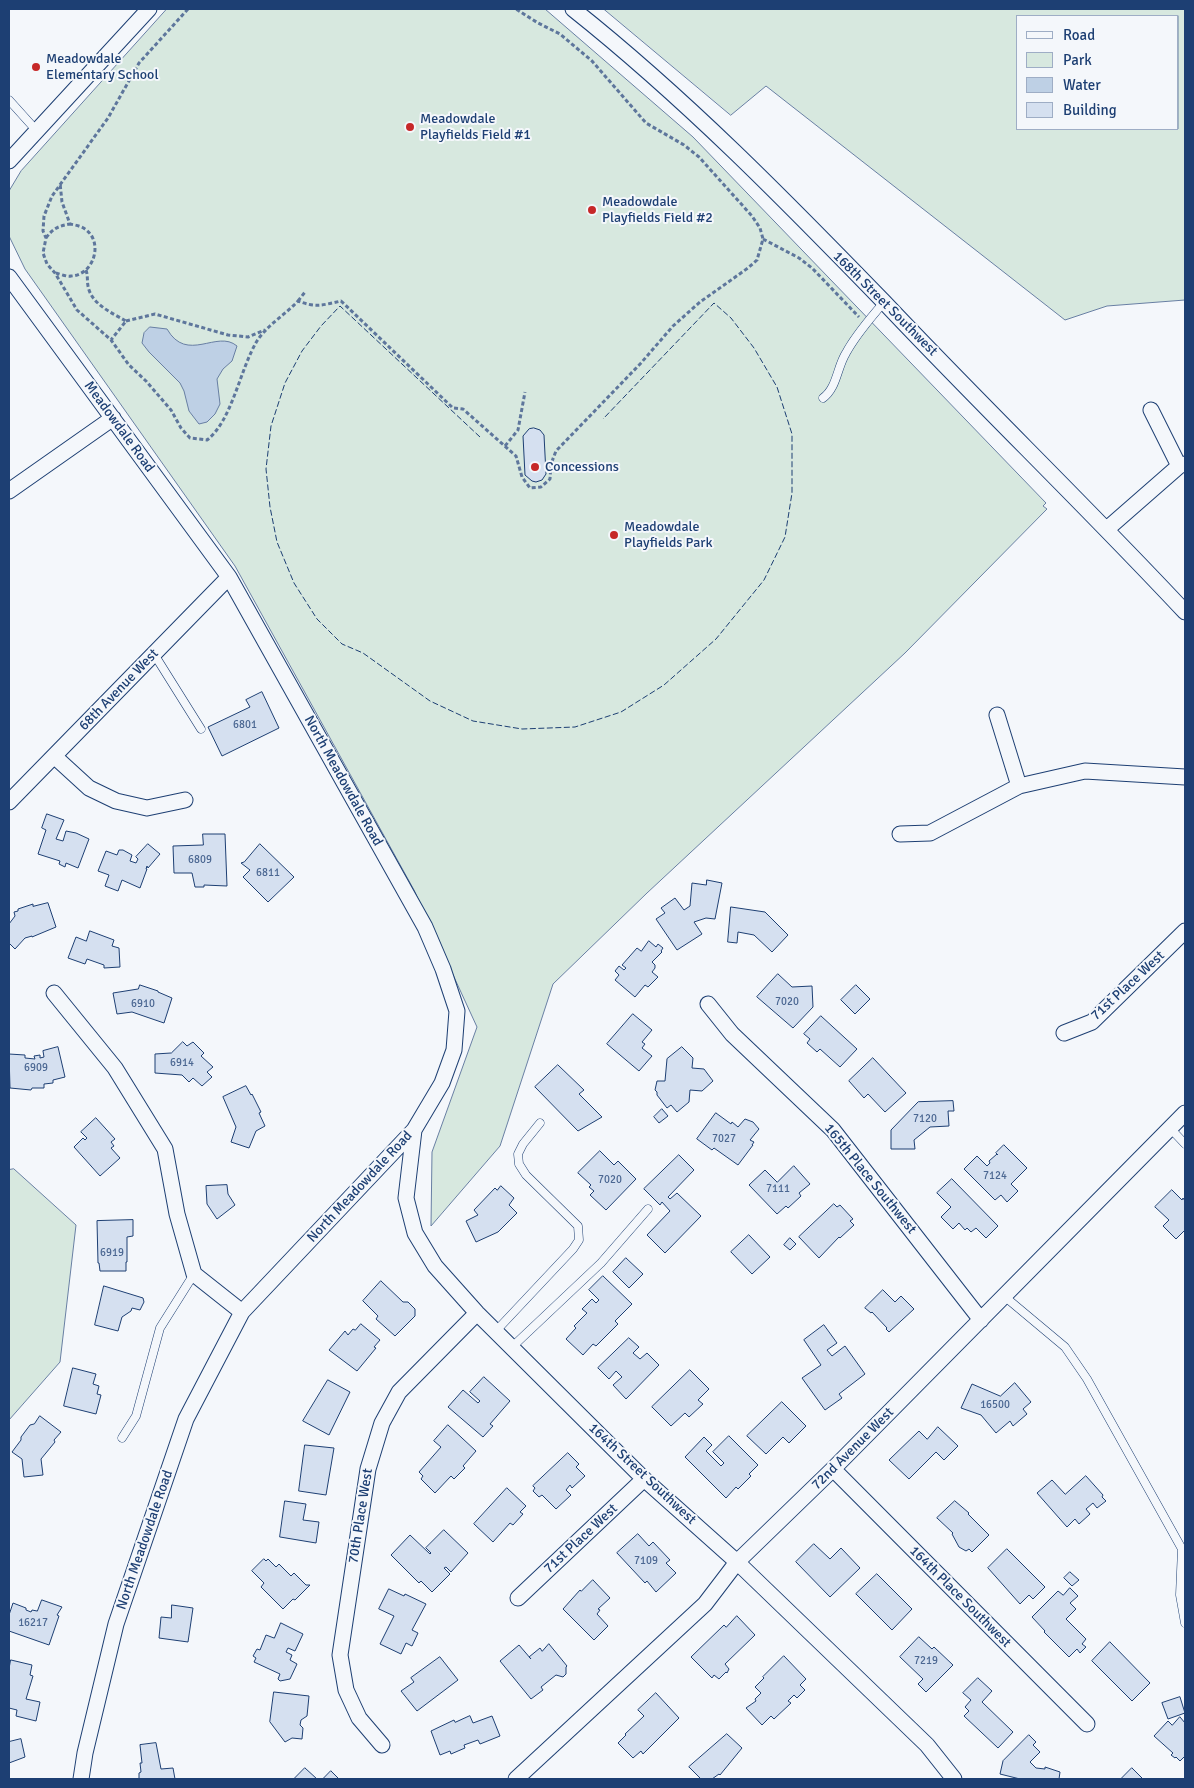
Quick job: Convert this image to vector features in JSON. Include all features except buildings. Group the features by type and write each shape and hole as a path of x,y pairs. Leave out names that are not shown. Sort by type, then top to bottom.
{"street":[{"path":"9,161 149,9"},
{"name":"168th Street Southwest","path":"573,9 608,36 718,135 1107,529 1185,612"},
{"name":"Meadowdale Road","path":"9,277 229,577"},
{"path":"1107,529 1182,465 1151,410"},
{"path":"9,491 113,418"},
{"name":"68th Avenue West","path":"9,802 229,577"},
{"name":"North Meadowdale Road","path":"81,1779 85,1753 116,1624 186,1419 242,1312 414,1130 442,1083 454,1050 456,1011 443,969 425,927 229,577"},
{"path":"997,715 1019,786"},
{"path":"54,756 89,788 116,801 147,808 186,800"},
{"path":"900,834 930,833 1019,786 1085,771 1185,777"},
{"name":"71st Place West","path":"1064,1033 1092,1022 1185,931"},
{"path":"54,993 115,1068 165,1149 177,1214 194,1274 242,1312"},
{"name":"165th Place Southwest","path":"708,1004 732,1034 833,1130 981,1320"},
{"name":"72nd Avenue West","path":"516,1779 706,1604 737,1562 833,1470 1185,1113"},
{"name":"164th Street Southwest","path":"414,1130 406,1198 415,1233 434,1266 495,1332 644,1479 737,1562 927,1746 954,1779"},
{"name":"70th Place West","path":"382,1745 358,1718 346,1690 340,1655 368,1469 382,1423 399,1392 477,1313"},
{"name":"164th Place Southwest","path":"833,1470 1087,1724"},
{"name":"71st Place West","path":"518,1598 644,1479"}],"lane":[{"path":"9,100 36,130"},
{"path":"823,398 830,393 844,356 882,300"},
{"path":"154,654 201,729"},
{"path":"495,1332 573,1250 579,1240 578,1226 526,1175 519,1164 518,1154 523,1144 540,1123"},
{"path":"1170,1128 1185,1144"},
{"path":"511,1348 601,1263 648,1209"},
{"path":"122,1438 136,1416 160,1328 194,1274"},
{"path":"1004,1296 1065,1347 1087,1379 1182,1549 1180,1595 1185,1622"}],"path":[{"path":"46,238 43,231 44,216 52,196 60,183 108,118 139,63 188,9"},
{"path":"298,301 320,306 341,301 453,408 464,409 516,456 522,478 530,488 541,487 550,479 556,451 641,363 673,326 700,302 752,264 760,252 763,239 760,228 747,210 699,156 646,123 592,61 560,34 516,9"},
{"path":"60,183 62,202 70,224"},
{"path":"55,273 72,276 86,270 93,261 95,250 92,237 85,229 70,224 57,227 46,238 43,253 47,264 55,273 77,310 111,340 129,365 172,410 181,428 190,438 207,440 221,425 242,372 257,342 266,330 286,314 305,292"},
{"path":"763,239 799,258 812,268 839,294 858,317 882,300"},
{"path":"86,270 88,287 94,299 107,311 126,321"},
{"path":"111,340 126,321 155,314 228,335 248,337 266,330"},
{"path":"505,446 518,430 525,392"}],"green space":[{"name":"Meadowdale Playfields Park","path":"167,9 545,9 693,137 1046,503 1043,506 1047,509 905,653 647,893 553,984 500,1146 431,1226 432,1152 477,1027 414,890 235,566 25,269 9,236 9,191 21,171"},
{"path":"604,9 1185,9 1185,300 1107,306 1065,320 766,86 731,115"},
{"path":"14,1169 76,1225 60,1362 9,1420 9,1170"}],"water":[{"path":"150,327 167,329 175,339 184,344 193,345 220,341 229,342 237,346 232,361 223,369 217,379 220,404 215,414 207,422 199,424 189,411 180,383 142,343 144,333"}],"fence":[{"path":"480,437 340,306 321,326 302,351 285,383 271,426 266,469 270,507 277,542 294,583 317,619 342,644 363,653 430,701 473,721 522,729 575,727 621,712 664,685 716,639 764,580 785,537 792,493 792,434 777,387 754,348 731,318 714,303 603,419"}],"place":[{"name":"Meadowdale Elementary School","path":"36,67"},
{"name":"Meadowdale Playfields Field #1","path":"410,127"},
{"name":"Meadowdale Playfields Field #2","path":"592,210"},
{"name":"Concessions","path":"535,467"},
{"name":"Meadowdale Playfields Park","path":"614,535"}]}
